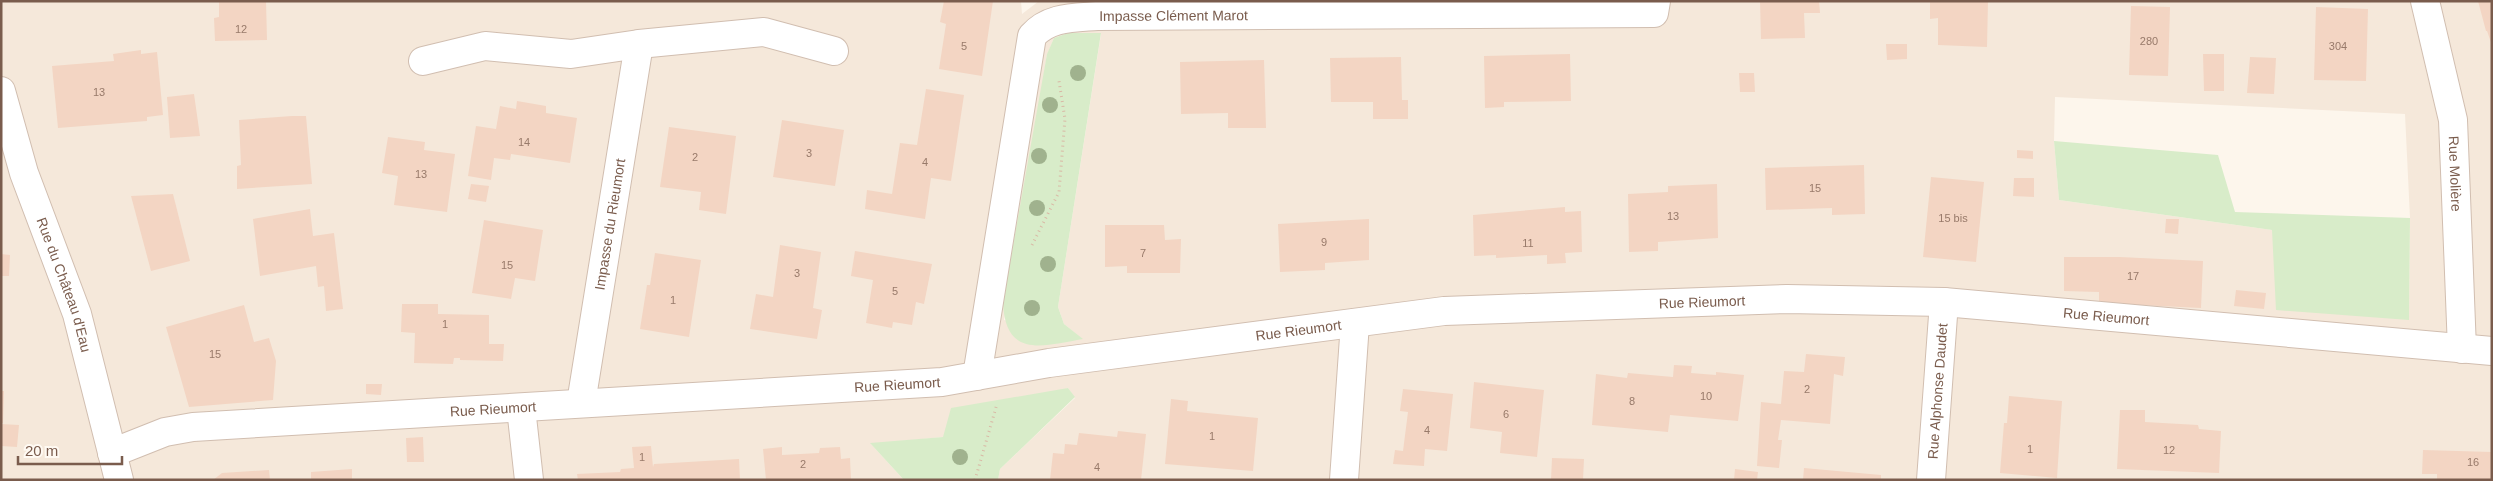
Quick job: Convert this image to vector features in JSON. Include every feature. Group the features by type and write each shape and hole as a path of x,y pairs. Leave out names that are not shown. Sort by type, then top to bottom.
{"street":[{"name":"Impasse Clément Marot","path":"977,376 1032,36 1041,26 1057,19 1097,16 1654,13 1656,1"},
{"name":"Rue Molière","path":"2425,1 2453,120 2462,349"},
{"path":"423,61 485,46 571,54 639,44 764,32 834,52"},
{"name":"Impasse du Rieumort","path":"581,403 639,44"},
{"name":"Rue du Château d'Eau","path":"1,91 24,174 77,314 118,480"},
{"name":"Rue Rieumort","path":"112,453 165,432 193,426 942,382 1049,362 1444,311 1796,299 1944,302 2492,351"},
{"name":"Rue Alphonse Daudet","path":"1931,480 1944,302"},
{"path":"1344,480 1355,323"},
{"path":"521,408 529,480"}],"shaded area":[{"path":"1,1 1021,1 1022,14 1039,1 2492,1 2492,480 998,480 1000,469 1075,398 1068,388 943,437 871,444 904,480 1,480","holes":["1068,33 1101,34 1058,307 1064,324 1082,339 1004,320 1047,55 1054,38","2055,97 2405,114 2410,218 2409,319 2272,230 2059,200 2054,141"]}],"green space":[{"path":"1068,33 1101,33 1058,307 1064,324 1083,339 1054,344 1029,344 1019,341 1011,333 1005,320 1003,302 1047,54 1054,38"},
{"path":"2054,141 2218,155 2235,212 2410,218 2409,320 2276,310 2272,230 2059,200"},
{"path":"1068,388 1075,397 1000,469 998,480 904,480 870,443 943,437 951,408"}],"building":[{"path":"219,1 266,1 267,40 215,41 214,18 219,17"},
{"path":"944,1 993,1 982,76 939,69 946,24 940,22"},
{"path":"1760,1 1819,1 1820,13 1804,13 1805,38 1761,39"},
{"path":"1930,1 1988,1 1987,47 1938,45 1938,18 1930,19"},
{"path":"2478,1 2492,1 2492,45 2486,31"},
{"path":"2131,6 2170,7 2168,76 2129,75"},
{"path":"2316,7 2368,9 2366,81 2314,80"},
{"path":"1886,44 1907,44 1907,59 1887,60"},
{"path":"141,50 141,54 157,52 163,115 147,117 147,121 58,128 52,66 114,61 113,54"},
{"path":"1570,54 1571,101 1504,102 1504,107 1485,108 1484,56"},
{"path":"2203,54 2224,54 2224,91 2204,91"},
{"path":"1401,57 1402,100 1408,100 1408,119 1373,119 1373,102 1331,102 1330,58"},
{"path":"2250,57 2276,58 2274,94 2247,93"},
{"path":"1264,60 1266,128 1228,128 1228,113 1181,114 1180,62"},
{"path":"1739,73 1754,73 1755,92 1740,92"},
{"path":"926,89 964,95 951,181 931,178 925,219 865,209 867,190 892,194 900,143 917,145"},
{"path":"194,94 200,136 170,138 167,97"},
{"path":"517,101 546,106 546,113 577,118 570,163 511,154 510,160 494,158 491,180 468,176 476,126 496,129 500,106 516,109"},
{"path":"306,116 312,184 237,189 237,166 241,165 239,120"},
{"path":"782,120 844,130 835,186 773,177"},
{"path":"669,127 736,136 726,214 699,210 701,192 660,187"},
{"path":"388,137 425,142 424,150 455,154 447,212 394,205 398,176 382,173"},
{"path":"2017,150 2033,151 2033,159 2017,158"},
{"path":"1864,165 1865,214 1832,215 1832,208 1766,210 1765,168"},
{"path":"1931,177 1984,182 1976,262 1923,257"},
{"path":"2014,178 2034,178 2034,197 2013,196"},
{"path":"471,184 489,186 486,202 468,199"},
{"path":"1717,184 1718,238 1658,242 1658,251 1629,252 1628,194 1668,192 1668,186"},
{"path":"173,194 190,261 151,271 131,196"},
{"path":"1565,207 1565,212 1581,211 1582,252 1565,253 1566,263 1547,264 1547,255 1496,258 1496,255 1474,256 1473,215"},
{"path":"310,209 313,236 334,233 343,309 326,311 324,286 318,287 316,266 260,276 253,219"},
{"path":"1369,219 1369,260 1325,263 1325,270 1280,272 1278,224"},
{"path":"2166,219 2179,219 2178,234 2165,233"},
{"path":"484,220 543,230 535,281 515,278 511,299 472,293"},
{"path":"1105,225 1164,225 1165,240 1181,239 1180,273 1127,273 1127,266 1105,267"},
{"path":"780,245 821,252 813,308 822,310 817,339 750,329 756,294 773,297"},
{"path":"855,251 932,264 924,304 916,302 912,325 893,322 892,328 866,323 873,280 851,276"},
{"path":"655,253 701,260 689,337 640,329 647,285 650,285"},
{"path":"1,254 10,255 9,276 1,276"},
{"path":"2064,257 2120,257 2203,261 2201,308 2099,303 2099,292 2064,291"},
{"path":"2236,290 2266,293 2264,309 2234,306"},
{"path":"402,304 438,304 438,314 489,315 489,344 504,344 503,361 460,360 460,358 454,358 453,364 414,363 415,333 401,332"},
{"path":"244,305 254,342 269,338 276,361 273,400 189,407 166,327"},
{"path":"1806,354 1845,357 1843,376 1834,374 1830,424 1781,420 1778,440 1782,440 1779,468 1757,466 1761,402 1781,404 1784,371 1804,372"},
{"path":"1674,365 1692,366 1691,373 1716,375 1716,372 1744,375 1738,421 1670,415 1668,432 1592,425 1596,374 1627,378 1628,373 1673,377"},
{"path":"1474,382 1544,390 1537,457 1500,453 1502,432 1470,428"},
{"path":"366,384 382,384 381,395 366,394"},
{"path":"1403,389 1453,394 1447,451 1425,449 1424,466 1393,464 1395,450 1403,451 1408,412 1400,411"},
{"path":"1,391 4,391 3,423 1,423"},
{"path":"2009,396 2062,401 2057,478 2000,473 2004,423 2007,423"},
{"path":"1171,399 1188,401 1187,411 1258,418 1253,471 1165,464"},
{"path":"2120,410 2145,410 2145,422 2198,425 2199,429 2221,431 2219,473 2117,469"},
{"path":"1,424 19,425 17,447 1,446"},
{"path":"1118,431 1146,434 1141,480 1050,480 1053,453 1064,454 1065,444 1077,445 1079,433 1117,437"},
{"path":"423,437 424,462 407,462 406,438"},
{"path":"651,446 653,467 654,464 739,459 740,480 578,480 577,474 620,472 621,469 634,468 632,447"},
{"path":"782,447 782,455 819,453 820,448 840,447 841,459 850,458 851,480 766,480 763,449"},
{"path":"2423,450 2492,452 2492,480 2437,480 2437,474 2422,474"},
{"path":"1552,458 1584,459 1583,480 1551,480"},
{"path":"1804,468 1881,475 1881,480 1803,480"},
{"path":"352,469 352,480 311,480 311,472"},
{"path":"1735,469 1758,472 1757,480 1734,480"},
{"path":"269,470 270,480 213,480 222,473"}]}
